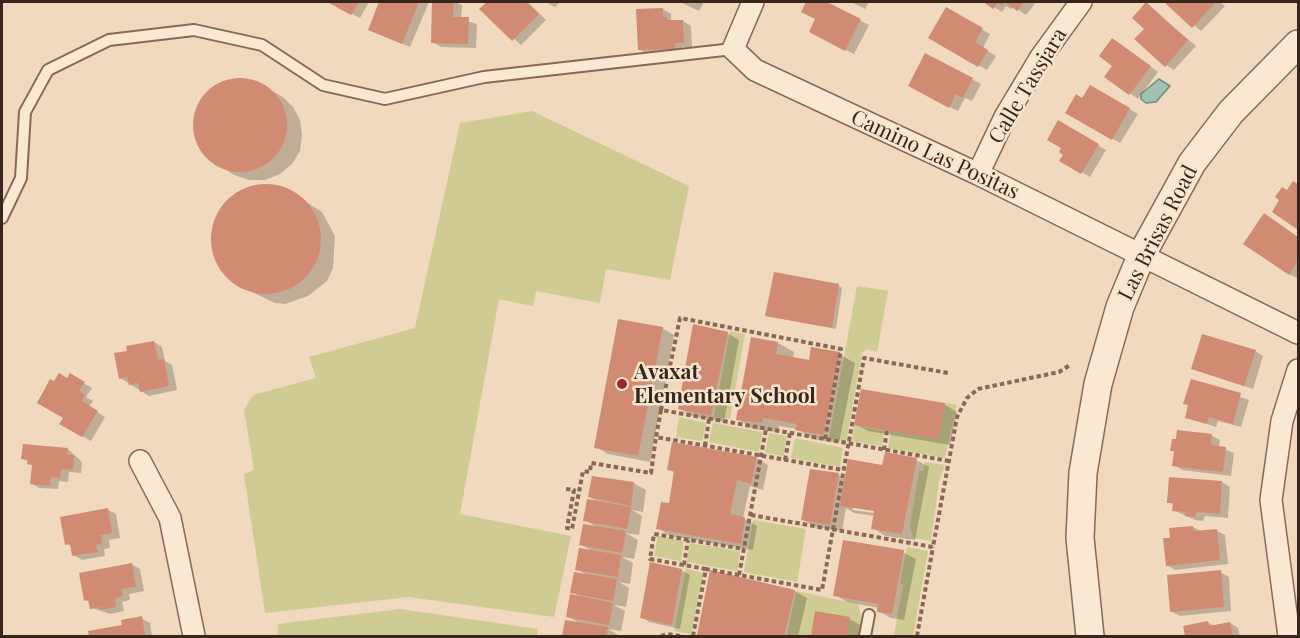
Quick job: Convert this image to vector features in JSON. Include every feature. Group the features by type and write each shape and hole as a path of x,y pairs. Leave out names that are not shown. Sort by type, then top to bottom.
{"street":[{"path":"733,49 753,2"},
{"name":"Calle Tassjara","path":"978,174 1005,117 1035,67 1081,2"},
{"name":"Las Brisas Road","path":"1090,636 1080,538 1084,462 1090,421 1107,349 1120,307 1142,254 1171,196 1205,144 1255,86 1299,44"},
{"name":"Camino Las Positas","path":"733,49 755,70 978,174 1299,333"},
{"path":"1289,636 1271,500 1282,421 1299,369"},
{"path":"140,461 170,518 194,636"}],"lane":[{"path":"2,218 21,178 25,112 48,70 110,40 194,30 262,45 323,85 385,99 484,77 733,49"},
{"path":"865,636 868,615"}],"path":[{"path":"566,489 574,490 567,528 572,529 583,471 590,472 591,463 651,473 680,318 841,349 825,439"},
{"path":"744,549 654,534 650,558 822,590 864,358 948,373"},
{"path":"917,636 957,417 967,398 978,389 1059,372 1070,365"},
{"path":"661,410 949,461"},
{"path":"705,446 709,419"},
{"path":"740,575 766,429"},
{"path":"884,450 887,430"},
{"path":"785,460 790,433"},
{"path":"656,437 843,470"},
{"path":"751,516 933,547"},
{"path":"684,565 688,540"},
{"path":"693,636 706,569"},
{"path":"661,636 667,634 681,636"}],"shaded area":[{"path":"1159,79 1170,86 1156,102 1146,103 1141,99 1141,94"},
{"path":"532,111 689,186 670,280 606,269 600,303 536,291 533,306 499,299 460,514 571,536 554,617 409,597 265,613 244,474 254,470 244,410 253,395 316,378 309,357 415,328 460,123"},
{"path":"857,286 888,291 877,352 866,349 862,354 846,442 829,438"},
{"path":"730,331 745,334 730,419 714,417"},
{"path":"945,403 957,405 945,458 888,448 891,431 938,439"},
{"path":"679,417 706,423 702,441 676,437"},
{"path":"713,423 762,432 759,452 709,442"},
{"path":"854,425 884,431 882,446 852,441"},
{"path":"769,433 787,436 784,456 765,453"},
{"path":"795,438 843,448 840,467 791,458"},
{"path":"925,462 945,465 939,482 931,541 913,538 910,526 919,471 923,471"},
{"path":"753,520 806,529 797,582 744,572"},
{"path":"658,536 684,541 681,561 654,556"},
{"path":"690,543 740,551 737,571 687,562"},
{"path":"907,547 928,551 913,636 894,636 903,584 900,583"},
{"path":"686,569 704,573 691,634 674,631"},
{"path":"796,591 858,604 861,616 858,636 787,636"},
{"path":"400,609 538,629 537,636 277,636 278,624"}],"building":[{"path":"327,2 359,2 351,15"},
{"path":"379,2 419,2 402,44 368,30"},
{"path":"432,2 454,2 453,17 469,17 468,44 431,43"},
{"path":"487,2 526,2 539,14 512,41 479,9"},
{"path":"806,2 827,2 861,19 845,51 809,32 815,19 801,12"},
{"path":"983,2 1005,2 1002,6 998,3 993,9"},
{"path":"1005,2 1024,2 1017,11"},
{"path":"1146,2 1188,40 1165,67 1134,39 1144,29 1132,18"},
{"path":"1164,2 1216,2 1192,28"},
{"path":"946,7 983,28 975,42 988,50 978,67 928,38"},
{"path":"663,8 663,17 667,17 667,20 683,20 684,43 675,43 675,49 638,50 636,9"},
{"path":"1112,38 1151,66 1129,95 1104,77 1112,66 1099,56"},
{"path":"925,53 973,78 963,98 956,94 949,108 908,86"},
{"path":"240,78 258,82 273,92 283,107 287,125 283,143 273,158 258,168 240,172 222,168 207,158 197,143 193,125 197,107 207,92 222,82"},
{"path":"1090,85 1130,108 1112,140 1065,113 1076,94 1082,98"},
{"path":"1058,120 1099,144 1081,174 1059,161 1063,155 1059,152 1061,148 1047,140"},
{"path":"1293,181 1298,184 1298,230 1272,212 1279,200 1275,197 1282,187 1287,190"},
{"path":"266,184 287,188 305,200 317,218 321,239 317,260 305,278 287,290 266,294 245,290 227,278 215,260 211,239 215,218 227,200 245,188"},
{"path":"1264,213 1298,237 1298,260 1289,275 1243,244"},
{"path":"774,272 839,284 832,328 765,316"},
{"path":"618,319 663,327 638,456 594,448"},
{"path":"693,324 728,332 711,416 678,409"},
{"path":"1202,334 1256,350 1244,386 1191,369"},
{"path":"751,337 778,342 776,354 809,360 811,347 840,352 823,435 795,430 797,424 763,418 762,423 736,420"},
{"path":"154,341 158,360 164,359 169,386 140,392 138,383 129,385 127,377 119,379 114,353 127,351 126,346"},
{"path":"59,373 67,378 70,373 85,382 79,391 85,395 82,401 98,411 82,437 59,424 63,418 37,403 50,379 54,381"},
{"path":"1191,379 1241,393 1233,424 1209,417 1207,424 1185,418 1188,405 1183,404"},
{"path":"861,389 945,403 938,439 854,425"},
{"path":"1177,430 1212,434 1211,445 1226,447 1223,472 1172,466 1174,451 1170,451 1172,439 1176,439"},
{"path":"672,442 757,457 751,484 737,480 730,514 745,517 741,544 656,529 661,502 669,503 674,471 667,470"},
{"path":"23,444 68,448 67,455 74,455 73,470 61,469 60,478 51,477 50,486 30,484 32,465 27,464 28,460 21,459"},
{"path":"885,452 917,458 902,534 871,529 874,511 840,506 848,459 882,465"},
{"path":"810,469 839,473 830,525 801,520"},
{"path":"592,476 634,482 631,506 588,497"},
{"path":"1169,477 1222,481 1220,514 1197,512 1195,517 1185,516 1185,512 1172,511 1173,503 1167,503"},
{"path":"587,499 631,507 627,529 583,521"},
{"path":"108,508 112,533 101,535 102,544 96,545 98,552 72,556 70,544 65,545 60,517"},
{"path":"583,524 626,531 622,553 579,545"},
{"path":"1193,526 1194,531 1217,529 1220,560 1166,566 1163,538 1170,538 1169,528"},
{"path":"843,540 904,550 892,614 877,612 878,604 833,596"},
{"path":"579,548 621,555 618,577 575,570"},
{"path":"650,562 682,569 672,625 640,618"},
{"path":"132,563 136,587 121,589 123,596 115,598 116,607 90,609 88,600 84,601 79,573"},
{"path":"710,570 795,590 784,636 697,635"},
{"path":"1221,570 1224,607 1170,612 1167,575"},
{"path":"574,572 617,579 613,601 570,593"},
{"path":"570,594 613,603 609,625 566,617"},
{"path":"815,611 850,617 847,636 811,636"},
{"path":"142,616 145,636 89,636 88,631 122,625 121,620"},
{"path":"565,620 608,627 606,636 562,636"},
{"path":"1208,621 1209,626 1230,622 1233,636 1185,636 1183,626"}],"place":[{"name":"Avaxat Elementary School","path":"622,384"}]}
